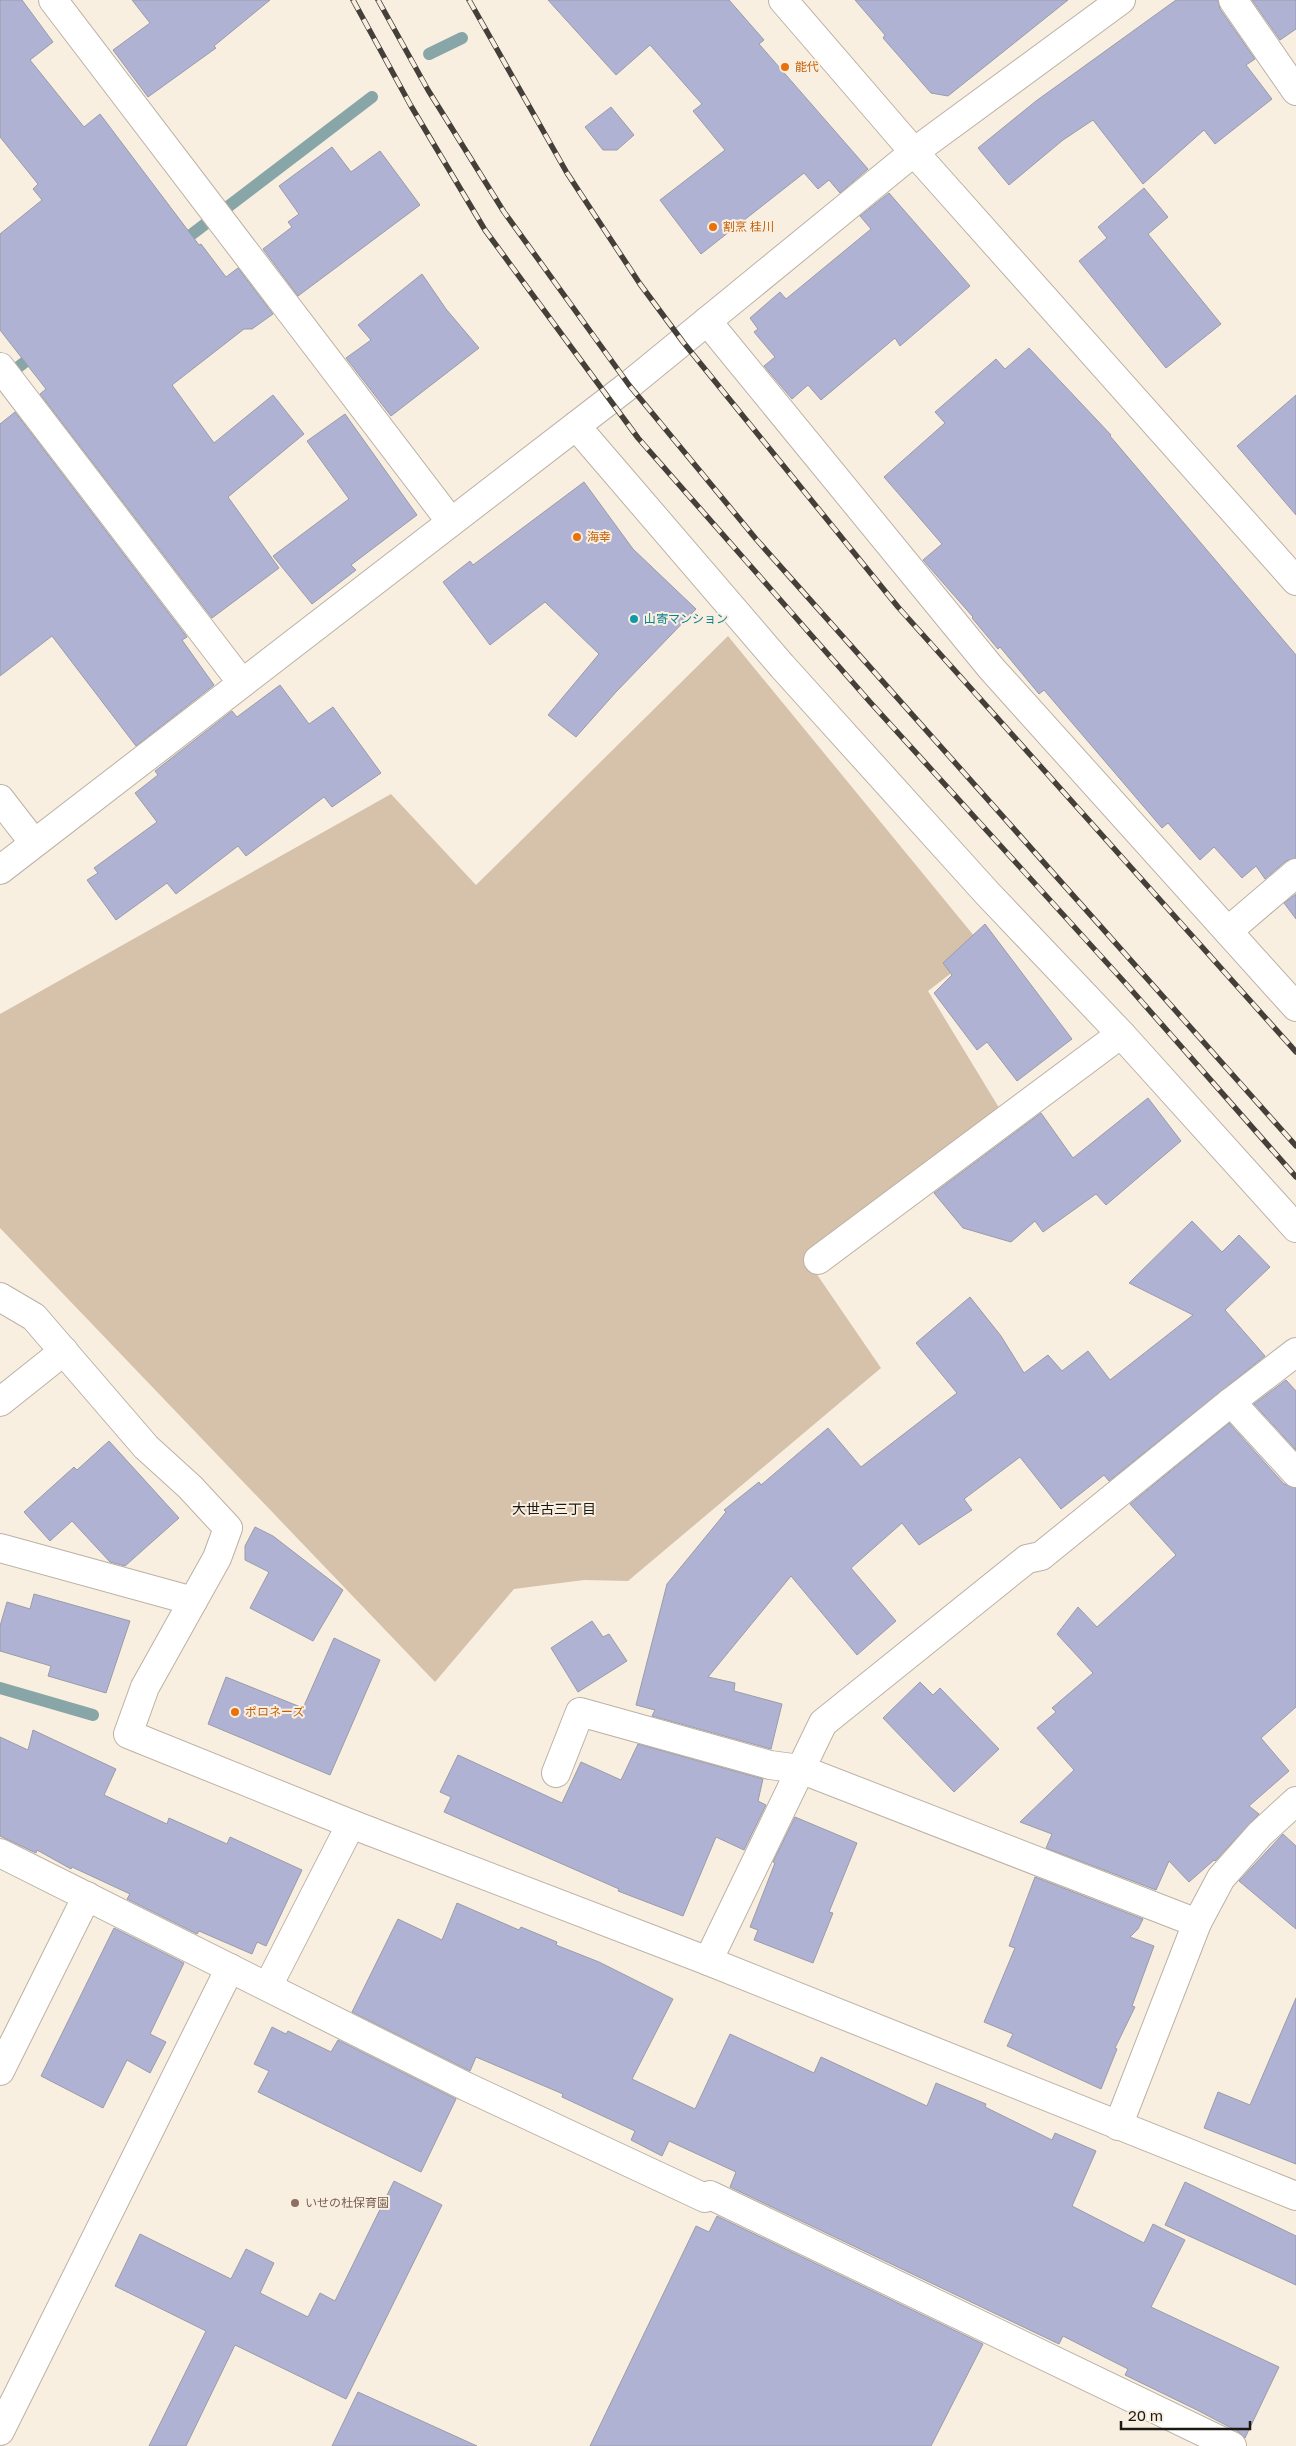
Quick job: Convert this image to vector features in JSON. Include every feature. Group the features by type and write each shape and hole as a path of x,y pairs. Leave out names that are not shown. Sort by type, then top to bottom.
{"street":[{"path":"53,0 450,522"},
{"path":"783,0 914,152 1296,581"},
{"path":"0,870 576,426 914,152 1121,0"},
{"path":"1233,0 1296,91"},
{"path":"707,321 991,668 1296,1007"},
{"path":"0,367 242,683"},
{"path":"576,426 782,666 987,893 1121,1034 1296,1228"},
{"path":"0,798 34,843"},
{"path":"1228,931 1296,873"},
{"path":"818,1260 1121,1034"},
{"path":"0,1297 34,1317 146,1447 190,1487 228,1528 217,1558 146,1687 128,1734 350,1824 708,1961 1296,2196"},
{"path":"0,1402 64,1351"},
{"path":"708,1961 823,1723 1027,1559 1042,1556 1231,1402 1296,1352"},
{"path":"1231,1402 1296,1473"},
{"path":"0,1548 193,1601"},
{"path":"556,1773 580,1712 770,1765 800,1769 1197,1924"},
{"path":"1118,2126 1197,1924 1221,1878 1260,1834 1296,1801"},
{"path":"268,1986 350,1824"},
{"path":"0,1853 474,2090 705,2198 710,2195 1232,2446"},
{"path":"0,2070 87,1896"},
{"path":"0,2431 230,1968"}],"shaded area":[{"path":"728,636 984,948 928,991 1001,1111 805,1257 881,1368 628,1581 584,1580 514,1589 435,1682 0,1228 0,1014 391,794 476,885"}],"building":[{"path":"0,0 22,0 53,42 30,60 84,127 100,114 199,245 201,244 226,277 238,268 273,314 252,329 244,329 172,385 214,443 273,395 304,434 228,497 279,568 212,618 40,394 46,389 0,330 0,234 42,200 33,189 38,184 0,137"},
{"path":"132,0 270,0 214,46 216,48 148,97 113,50 150,23"},
{"path":"548,0 729,0 764,40 759,44 868,169 840,193 829,180 818,189 804,173 701,254 660,200 725,150 693,111 702,104 650,45 616,75"},
{"path":"855,0 1068,0 948,96 931,93 883,38 885,35"},
{"path":"1176,0 1218,0 1220,9 1255,59 1246,65 1272,99 1215,144 1204,130 1143,184 1093,120 1063,140 1009,185 978,148 1036,101"},
{"path":"1252,0 1296,0 1296,29 1280,40"},
{"path":"611,107 634,135 617,150 603,150 585,127"},
{"path":"332,147 351,172 380,151 420,205 298,296 263,249 292,227 288,222 299,214 279,186"},
{"path":"1144,188 1168,217 1148,234 1221,324 1166,368 1079,261 1107,238 1098,227"},
{"path":"889,193 970,286 900,346 895,338 821,400 808,385 792,399 764,366 775,357 754,332 758,329 750,318 780,292 786,299 871,229 860,216"},
{"path":"422,274 446,309 479,348 391,416 346,358 371,340 358,325"},
{"path":"1029,348 1111,435 1296,655 1296,858 1286,861 1265,879 1256,866 1242,878 1214,847 1200,860 1168,823 1162,828 1044,690 1039,694 1000,647 998,649 973,617 923,560 942,544 884,477 945,423 935,412 996,359 1005,369"},
{"path":"1296,395 1296,515 1237,446"},
{"path":"15,412 187,637 182,640 214,685 136,746 52,636 0,676 0,424"},
{"path":"345,414 417,515 351,565 356,570 312,604 273,556 349,499 307,441"},
{"path":"584,482 633,549 696,609 616,692 576,737 548,715 599,654 545,602 490,645 443,582 470,561 473,565"},
{"path":"280,685 309,724 333,707 381,773 332,807 324,797 246,856 238,846 176,894 167,883 116,920 87,880 98,873 94,868 157,822 135,793 158,775 155,771 232,711 237,717"},
{"path":"1296,894 1296,919 1284,903"},
{"path":"985,924 1072,1039 1017,1081 987,1042 977,1050 934,993 952,975 943,963"},
{"path":"1148,1098 1181,1141 1106,1205 1096,1194 1043,1232 1035,1221 1011,1242 963,1228 934,1193 1041,1113 1073,1158"},
{"path":"1192,1221 1222,1252 1239,1235 1270,1267 1225,1310 1265,1356 1109,1481 1104,1475 1061,1509 1020,1457 964,1499 972,1510 919,1545 902,1523 851,1568 896,1621 857,1655 791,1576 708,1677 735,1683 734,1691 782,1704 771,1749 652,1716 655,1710 636,1705 667,1584 726,1512 724,1510 759,1482 761,1485 828,1428 861,1467 957,1393 916,1343 970,1297 1001,1336 1024,1373 1048,1355 1062,1371 1088,1351 1110,1380 1193,1315 1129,1283"},
{"path":"1286,1380 1296,1391 1296,1450 1254,1404"},
{"path":"1229,1423 1284,1484 1296,1488 1296,1707 1261,1738 1289,1771 1249,1806 1259,1814 1215,1861 1189,1882 1169,1861 1156,1890 1046,1848 1052,1834 1020,1822 1074,1770 1037,1728 1056,1712 1052,1708 1093,1673 1057,1634 1078,1607 1097,1627 1176,1555 1130,1504"},
{"path":"109,1441 179,1518 125,1566 110,1562 72,1521 50,1541 24,1512 74,1467 77,1470"},
{"path":"255,1527 273,1536 343,1590 313,1641 250,1608 269,1572 245,1560 245,1546"},
{"path":"34,1594 130,1621 106,1693 48,1676 51,1666 0,1651 0,1626 7,1602 30,1609"},
{"path":"592,1621 603,1637 609,1634 627,1661 578,1692 551,1648"},
{"path":"334,1638 380,1660 330,1775 208,1724 226,1677 303,1708"},
{"path":"920,1682 933,1695 940,1688 999,1749 954,1792 883,1718"},
{"path":"33,1730 116,1769 104,1795 167,1824 169,1818 227,1844 230,1837 302,1870 266,1946 257,1942 252,1954 199,1931 197,1934 127,1899 130,1894 72,1867 71,1869 37,1850 36,1853 0,1836 0,1737 28,1750"},
{"path":"638,1744 763,1779 758,1801 766,1805 744,1850 716,1837 683,1916 618,1891 619,1889 444,1812 451,1797 440,1792 458,1755 562,1803 581,1762 621,1780"},
{"path":"795,1817 857,1843 829,1912 833,1913 813,1963 754,1940 758,1930 750,1927 775,1863 773,1862"},
{"path":"1283,1834 1296,1846 1296,1929 1239,1881"},
{"path":"1035,1877 1143,1919 1138,1929 1130,1937 1154,1946 1132,2006 1135,2007 1115,2048 1117,2049 1101,2089 1007,2046 1013,2034 984,2022 1015,1948 1009,1946"},
{"path":"457,1903 519,1930 521,1927 557,1942 556,1945 599,1962 673,1999 632,2079 695,2109 730,2034 814,2073 821,2057 927,2106 936,2083 986,2104 985,2107 1052,2140 1055,2133 1096,2151 1072,2206 1144,2243 1153,2224 1185,2240 1151,2307 1279,2367 1245,2438 1239,2432 1125,2375 1128,2369 1063,2336 1059,2344 730,2187 736,2172 669,2141 662,2156 631,2140 635,2131 562,2097 563,2094 476,2057 470,2071 352,2012 398,1919 442,1940"},
{"path":"114,1928 184,1963 150,2034 166,2042 150,2073 127,2060 103,2108 41,2076"},
{"path":"1296,1998 1296,2164 1204,2128 1218,2092 1250,2105"},
{"path":"272,2027 286,2034 288,2031 331,2052 338,2040 456,2099 421,2172 258,2092 269,2071 254,2064"},
{"path":"394,2181 442,2205 346,2399 235,2345 186,2446 149,2446 206,2331 115,2286 140,2234 231,2279 246,2249 274,2263 260,2293 308,2317 320,2293 335,2301"},
{"path":"1185,2182 1296,2236 1296,2285 1165,2225"},
{"path":"717,2216 983,2344 931,2446 590,2446 696,2226 709,2232"},
{"path":"358,2392 477,2446 332,2446"}],"waterway":[{"path":"429,54 462,38"},
{"path":"179,244 372,97"},
{"path":"4,378 38,352"},
{"path":"0,1688 93,1715"}],"railway":[{"path":"353,0 411,106 485,230 638,438 870,702 1127,985 1296,1177"},
{"path":"378,0 428,90 504,212 629,385 756,539 1296,1146"},
{"path":"469,0 567,173 640,284 683,342 898,607 1296,1052"}],"place":[{"name":"能代","path":"785,67"},
{"name":"割烹 桂川","path":"713,227"},
{"name":"海幸","path":"577,537"},
{"name":"山寄マンション","path":"634,619"},
{"name":"ポロネーズ","path":"235,1712"},
{"name":"いせの杜保育園","path":"295,2203"}],"district":[{"name":"大世古三丁目","path":"554,1509"}]}
